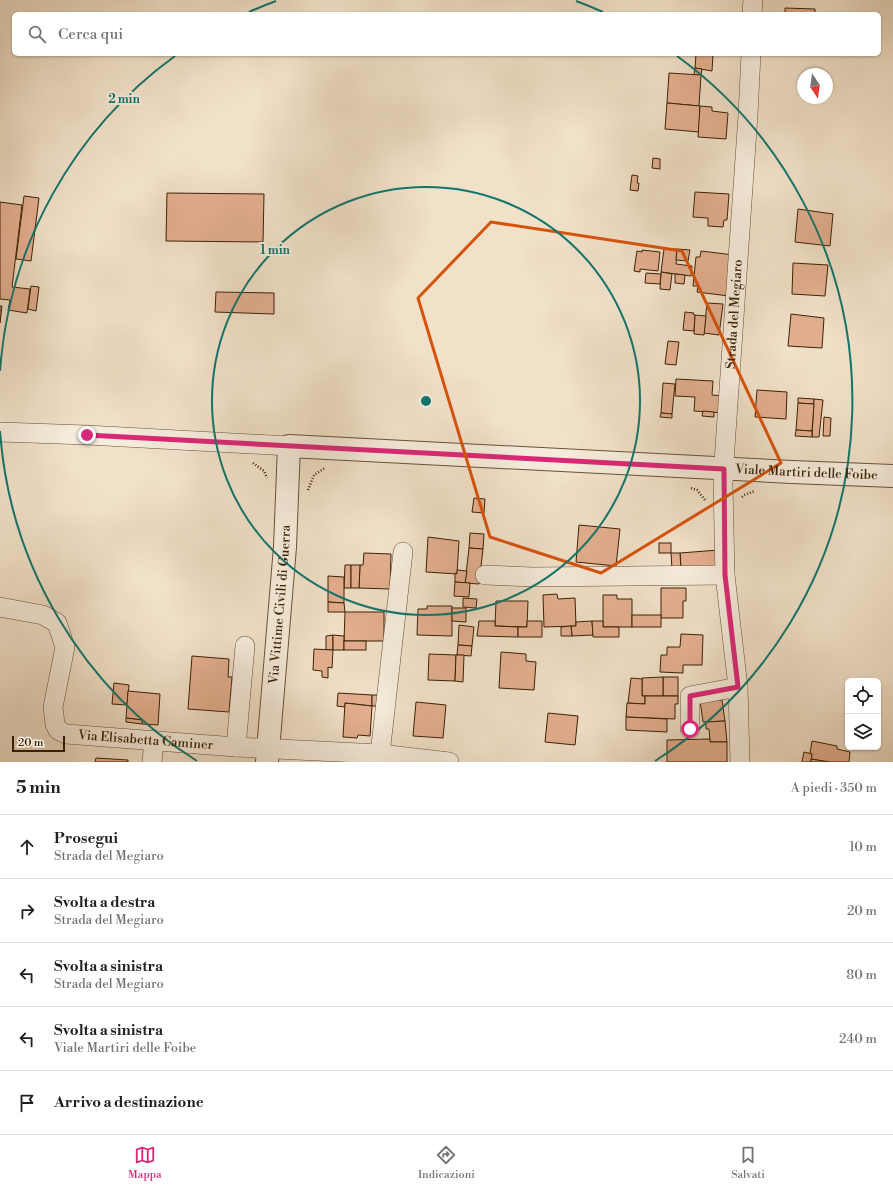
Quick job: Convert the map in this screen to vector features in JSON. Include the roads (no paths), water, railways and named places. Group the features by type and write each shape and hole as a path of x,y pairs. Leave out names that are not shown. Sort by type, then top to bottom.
{"street":[{"path":"752,12 753,0"},
{"name":"Strada del Megiaro","path":"740,762 738,687 725,575 724,469 751,56"},
{"name":"Viale Martiri delle Foibe","path":"0,432 87,435 724,469 893,476"},
{"name":"Via Vittime Civili di Guerra","path":"268,755 285,547 289,446"},
{"path":"380,754 403,552"},
{"path":"485,575 533,577 725,575"},
{"name":"Via Elisabetta Caminer","path":"0,607 44,615 57,623 65,647 53,707 54,724 58,730 66,734 236,747 268,755 380,754 449,762"},
{"path":"236,747 245,646"},
{"path":"690,729 690,696 738,687"},
{"path":"152,762 154,740"}]}
